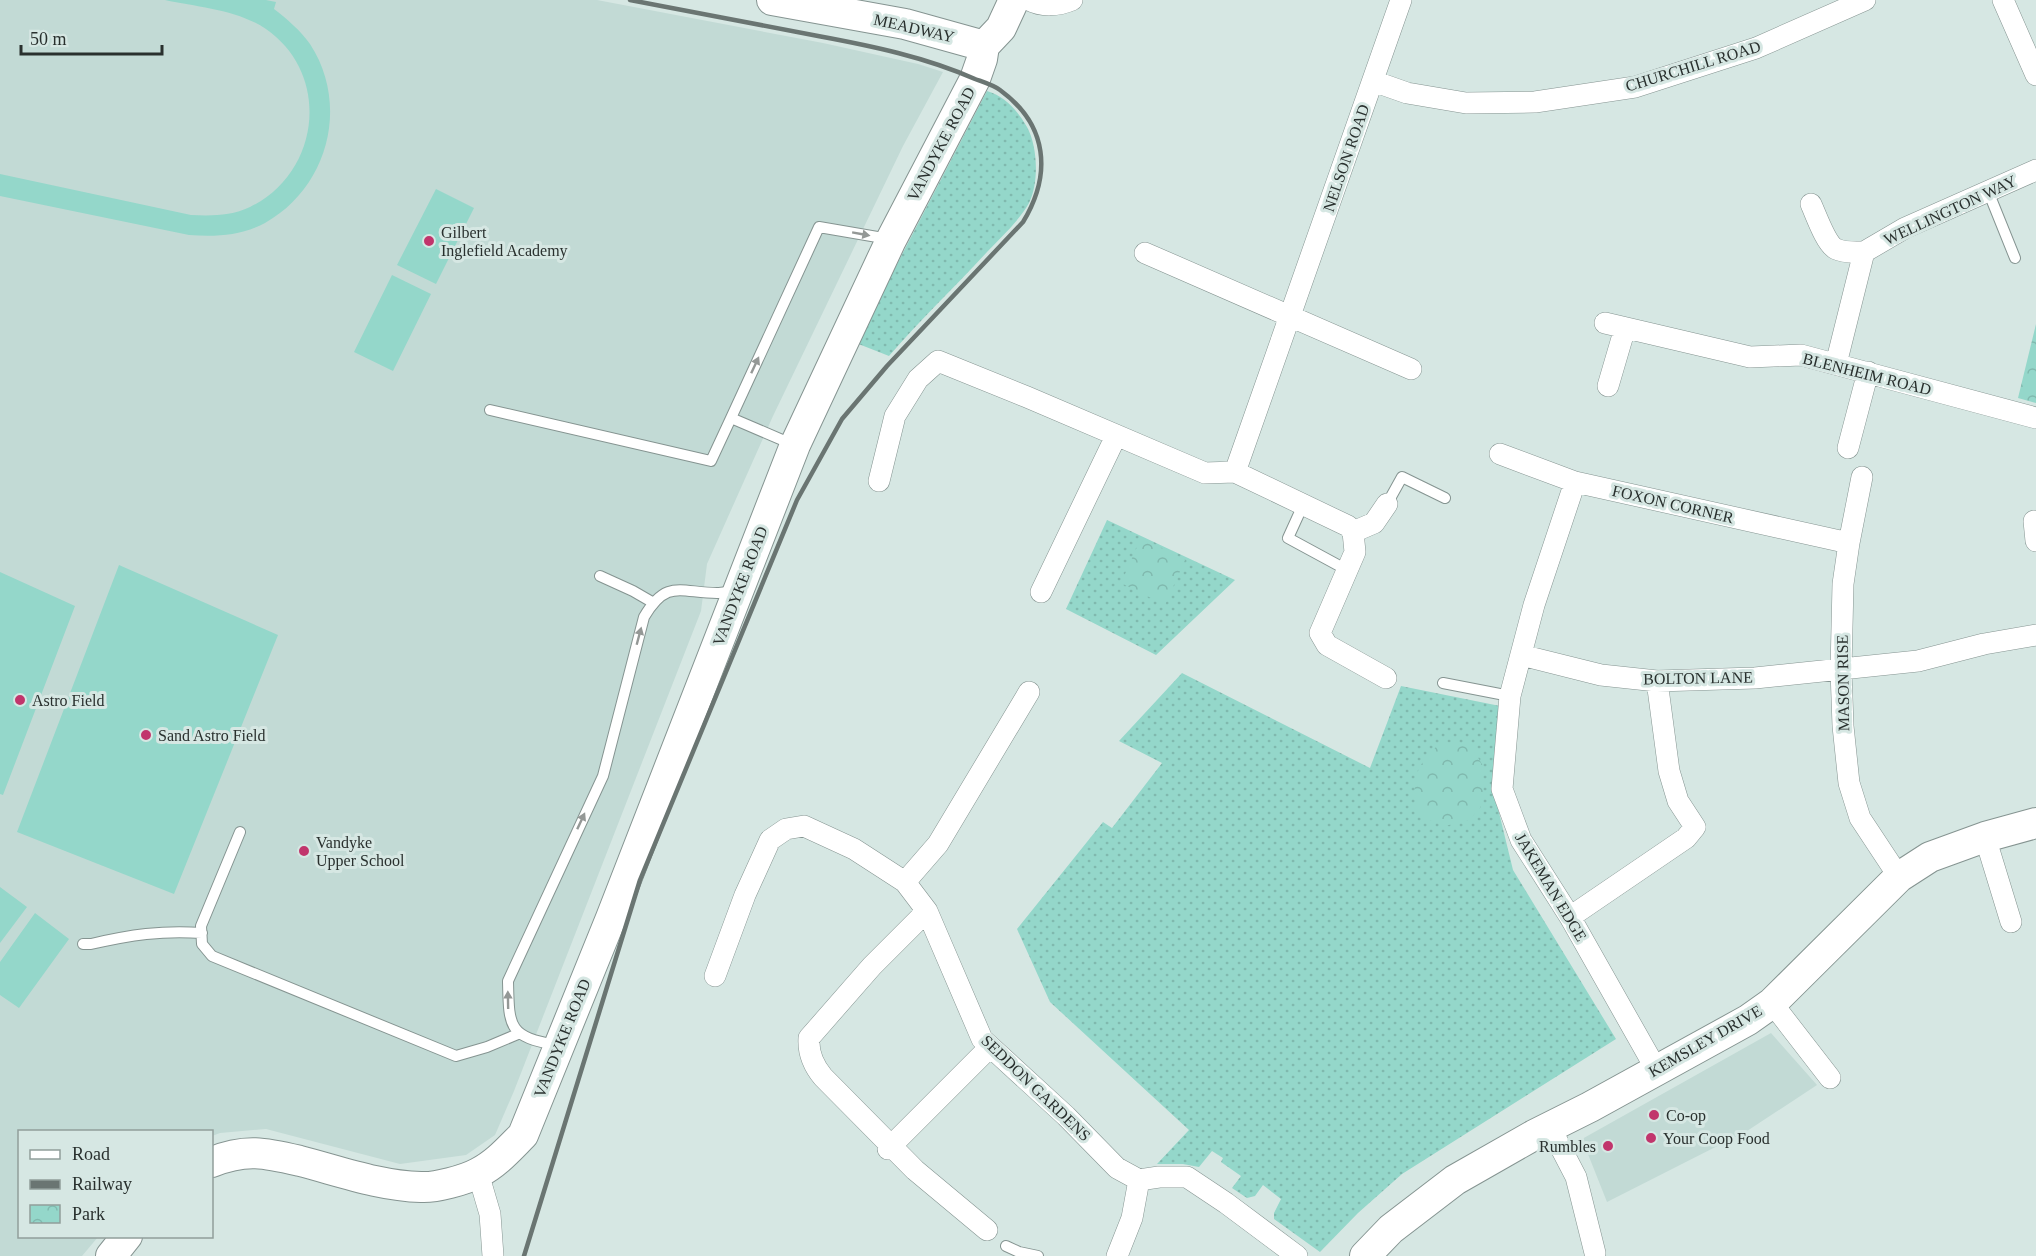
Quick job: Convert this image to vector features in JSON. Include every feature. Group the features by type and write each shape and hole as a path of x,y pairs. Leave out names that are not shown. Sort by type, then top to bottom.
{"street":[{"name":"MEADWAY","path":"772,0 905,24 984,46"},
{"name":"VANDYKE ROAD","path":"213,1162 227,1156 263,1152 392,1184 423,1188 478,1173 497,1161 523,1135 740,590 795,445 891,240 975,79 984,46 1000,28 1014,0"},
{"path":"1029,0 1039,5 1072,0"},
{"name":"NELSON ROAD","path":"1235,472 1401,0"},
{"name":"CHURCHILL ROAD","path":"1373,81 1407,93 1466,103 1535,102 1635,87 1756,48 1865,0"},
{"path":"2003,0 2033,61"},
{"name":"WELLINGTON WAY","path":"1811,204 1829,244 1836,249 1864,252 1905,228 2036,170"},
{"name":"WELLINGTON WAY","path":"1836,364 1864,252"},
{"path":"1145,253 1411,369"},
{"name":"BLENHEIM ROAD","path":"1608,386 1615,325 1750,357 1801,355 2036,418"},
{"path":"879,480 895,416 918,379 938,361 1204,473 1235,472 1348,526 1353,532 1355,552 1320,633 1328,645 1386,678"},
{"path":"1848,448 1868,372"},
{"path":"1041,592 1116,436"},
{"name":"FOXON CORNER","path":"1500,454 1575,482 1849,543"},
{"name":"MASON RISE","path":"1862,477 1843,584 1841,670 1849,783 1860,818 1899,877"},
{"name":"JAKEMAN EDGE","path":"1575,482 1534,605 1510,696 1502,789 1521,840 1570,917 1656,1069"},
{"path":"1353,532 1374,523 1387,504"},
{"name":"BOLTON LANE","path":"1521,655 1601,675 1658,681 1755,678 1918,661 1984,644 2036,635"},
{"path":"1570,917 1686,838 1695,827 1678,801 1669,771 1658,681"},
{"path":"905,882 938,844 1029,692"},
{"name":"KEMSLEY DRIVE","path":"1365,1256 1391,1229 1455,1180 1748,1020 1772,1003 1899,877 1930,857 1986,837 2036,823"},
{"name":"SEDDON GARDENS","path":"715,976 745,895 770,840 786,829 804,826 854,849 905,882 927,911 982,1039 1066,1116 1117,1168 1139,1180"},
{"path":"1986,837 2011,922"},
{"path":"927,911 872,966 809,1038 808,1049 814,1066 890,1147 987,1230"},
{"path":"1772,1003 1830,1078"},
{"path":"890,1147 990,1047"},
{"path":"1550,1127 1576,1177 1595,1253"},
{"path":"478,1173 490,1214 493,1256"},
{"path":"1117,1256 1132,1218 1139,1180 1159,1177 1187,1177 1284,1252"},
{"path":"111,1256 126,1238"}],"lane":[{"path":"1988,191 2015,258"},
{"path":"490,410 711,461 819,227 891,240"},
{"path":"731,418 795,445"},
{"path":"1387,504 1402,477 1445,498"},
{"path":"1303,505 1288,538 1347,570"},
{"path":"600,576 652,602"},
{"path":"560,1046 542,1043 518,1034 508,1016 508,981 603,776 644,617 652,602 670,590 690,589 716,593 740,590"},
{"path":"1443,683 1510,696"},
{"path":"240,832 201,926 202,944 212,956 456,1056 487,1047 518,1034"},
{"path":"83,944 142,933 202,933"},
{"path":"1006,1246 1019,1252 1038,1256"}],"shaded area":[{"path":"0,0 597,0 823,43 918,64 943,72 903,146 773,416 707,564 701,611 495,1135 466,1155 400,1164 266,1129 213,1136 213,1130 18,1130 18,1238 97,1238 82,1256 0,1256"},
{"path":"1771,1033 1817,1085 1747,1131 1607,1202 1582,1139"}],"green space":[{"path":"165,0 266,0 276,2 274,9 294,25 310,44 322,68 329,93 330,118 326,143 317,167 304,189 287,208 265,223 247,231 208,236 189,235 0,196 0,174 191,215 221,215 250,207 273,191 291,171 303,148 309,122 308,97 301,71 287,48 266,29 243,17"},
{"path":"987,91 1000,97 1015,110 1031,135 1036,175 1029,203 1010,229 889,356 856,343"},
{"path":"436,189 474,208 436,284 397,265"},
{"path":"392,275 431,294 393,371 354,352"},
{"path":"2036,324 2036,403 2018,398"},
{"path":"1107,520 1235,580 1156,655 1066,609"},
{"path":"1141,538 1185,560 1165,605 1121,583"},
{"name":"Sand Astro Field","path":"119,565 278,635 174,894 17,832"},
{"name":"Astro Field","path":"0,572 75,606 3,795 0,794"},
{"path":"1182,673 1370,768 1401,686 1500,706 1493,788 1513,870 1616,1039 1402,1174 1358,1213 1320,1252 1274,1219 1274,1213 1281,1199 1263,1185 1255,1196 1247,1198 1232,1188 1241,1176 1221,1162 1223,1158 1212,1151 1199,1167 1183,1164 1157,1164 1189,1130 1050,1002 1017,929 1103,822 1112,828 1162,763 1119,741"},
{"path":"1441,742 1470,744 1483,766 1480,808 1469,820 1445,826 1427,819 1416,809 1415,797 1416,779 1421,765"},
{"path":"0,887 27,907 0,943"},
{"path":"35,913 69,939 19,1008 0,995 0,962"}],"railway":[{"path":"524,1256 640,880 797,500 842,419 887,366 1023,222 1032,204 1041,168 1036,134 1028,119 1016,104 1000,90 988,84 937,64 878,48 630,0"}],"place":[{"name":"Gilbert Inglefield Academy","path":"429,241"},
{"name":"Astro Field","path":"20,700"},
{"name":"Sand Astro Field","path":"146,735"},
{"name":"Vandyke Upper School","path":"304,851"},
{"name":"Co-op","path":"1654,1115"},
{"name":"Your Coop Food","path":"1651,1138"},
{"name":"Rumbles","path":"1608,1146"}]}
